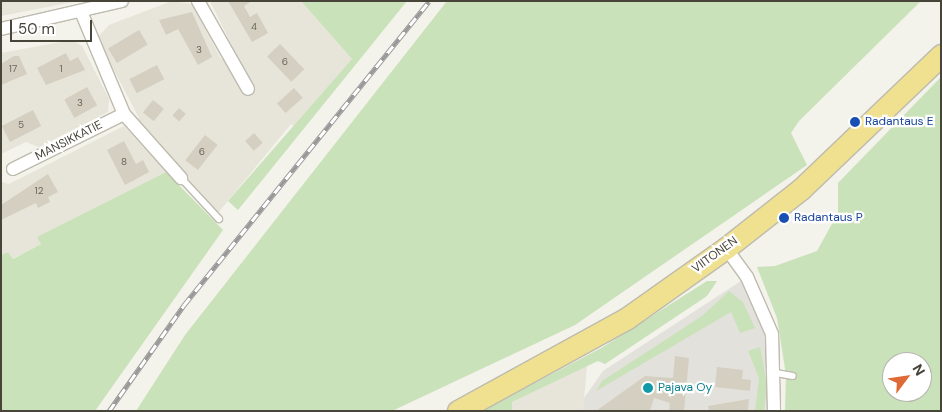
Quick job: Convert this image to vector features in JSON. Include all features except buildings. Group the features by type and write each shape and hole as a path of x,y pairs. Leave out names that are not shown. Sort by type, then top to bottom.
{"highway":[{"name":"VIITONEN","path":"458,411 627,318 726,248 801,189 941,55"}],"street":[{"path":"1,29 82,14 122,1"},
{"path":"198,1 248,89"},
{"path":"82,14 124,114 181,178"},
{"name":"MANSIKKATIE","path":"13,169 124,114"},
{"path":"726,248 763,308 772,334 776,374 774,411"}],"lane":[{"path":"181,178 219,219"},
{"path":"776,374 793,376"}],"shaded area":[{"path":"1,1 78,1 1,16"},
{"path":"172,1 192,4 221,59 235,52 210,1 301,1 352,59 295,128 291,124 218,213 134,120 139,118 97,38 109,25"},
{"path":"72,40 82,46 109,99 108,112 39,147 26,142 1,154 1,53"},
{"path":"124,126 166,172 38,237 41,244 12,259 8,252 1,255 1,182 9,184"},
{"path":"747,277 763,308 774,411 583,411 584,398 603,371"},
{"path":"587,365 583,411 512,411 512,402"}],"green space":[{"path":"301,1 407,1 238,210 228,201 352,59"},
{"path":"447,1 921,1 799,121 791,133 807,165 575,325 392,411 136,411 185,335"},
{"path":"941,77 941,411 785,411 786,375 777,318 757,267 775,266 817,251 838,213 838,183"},
{"path":"166,172 223,230 95,411 1,411 1,255 8,252 13,259 41,244 37,237"},
{"path":"707,281 717,281 707,296 605,364 598,361 512,402 512,411 482,411 603,347"},
{"path":"729,291 743,302 755,328 740,333 731,312 596,391 602,381 702,316"},
{"path":"760,347 767,384 764,411 755,411 759,378 748,351"}],"railway":[{"path":"109,411 184,305 429,1"}],"place":[{"name":"Radantaus E","path":"855,122"},
{"name":"Radantaus P","path":"784,218"},
{"name":"Pajava Oy","path":"648,388"}]}
